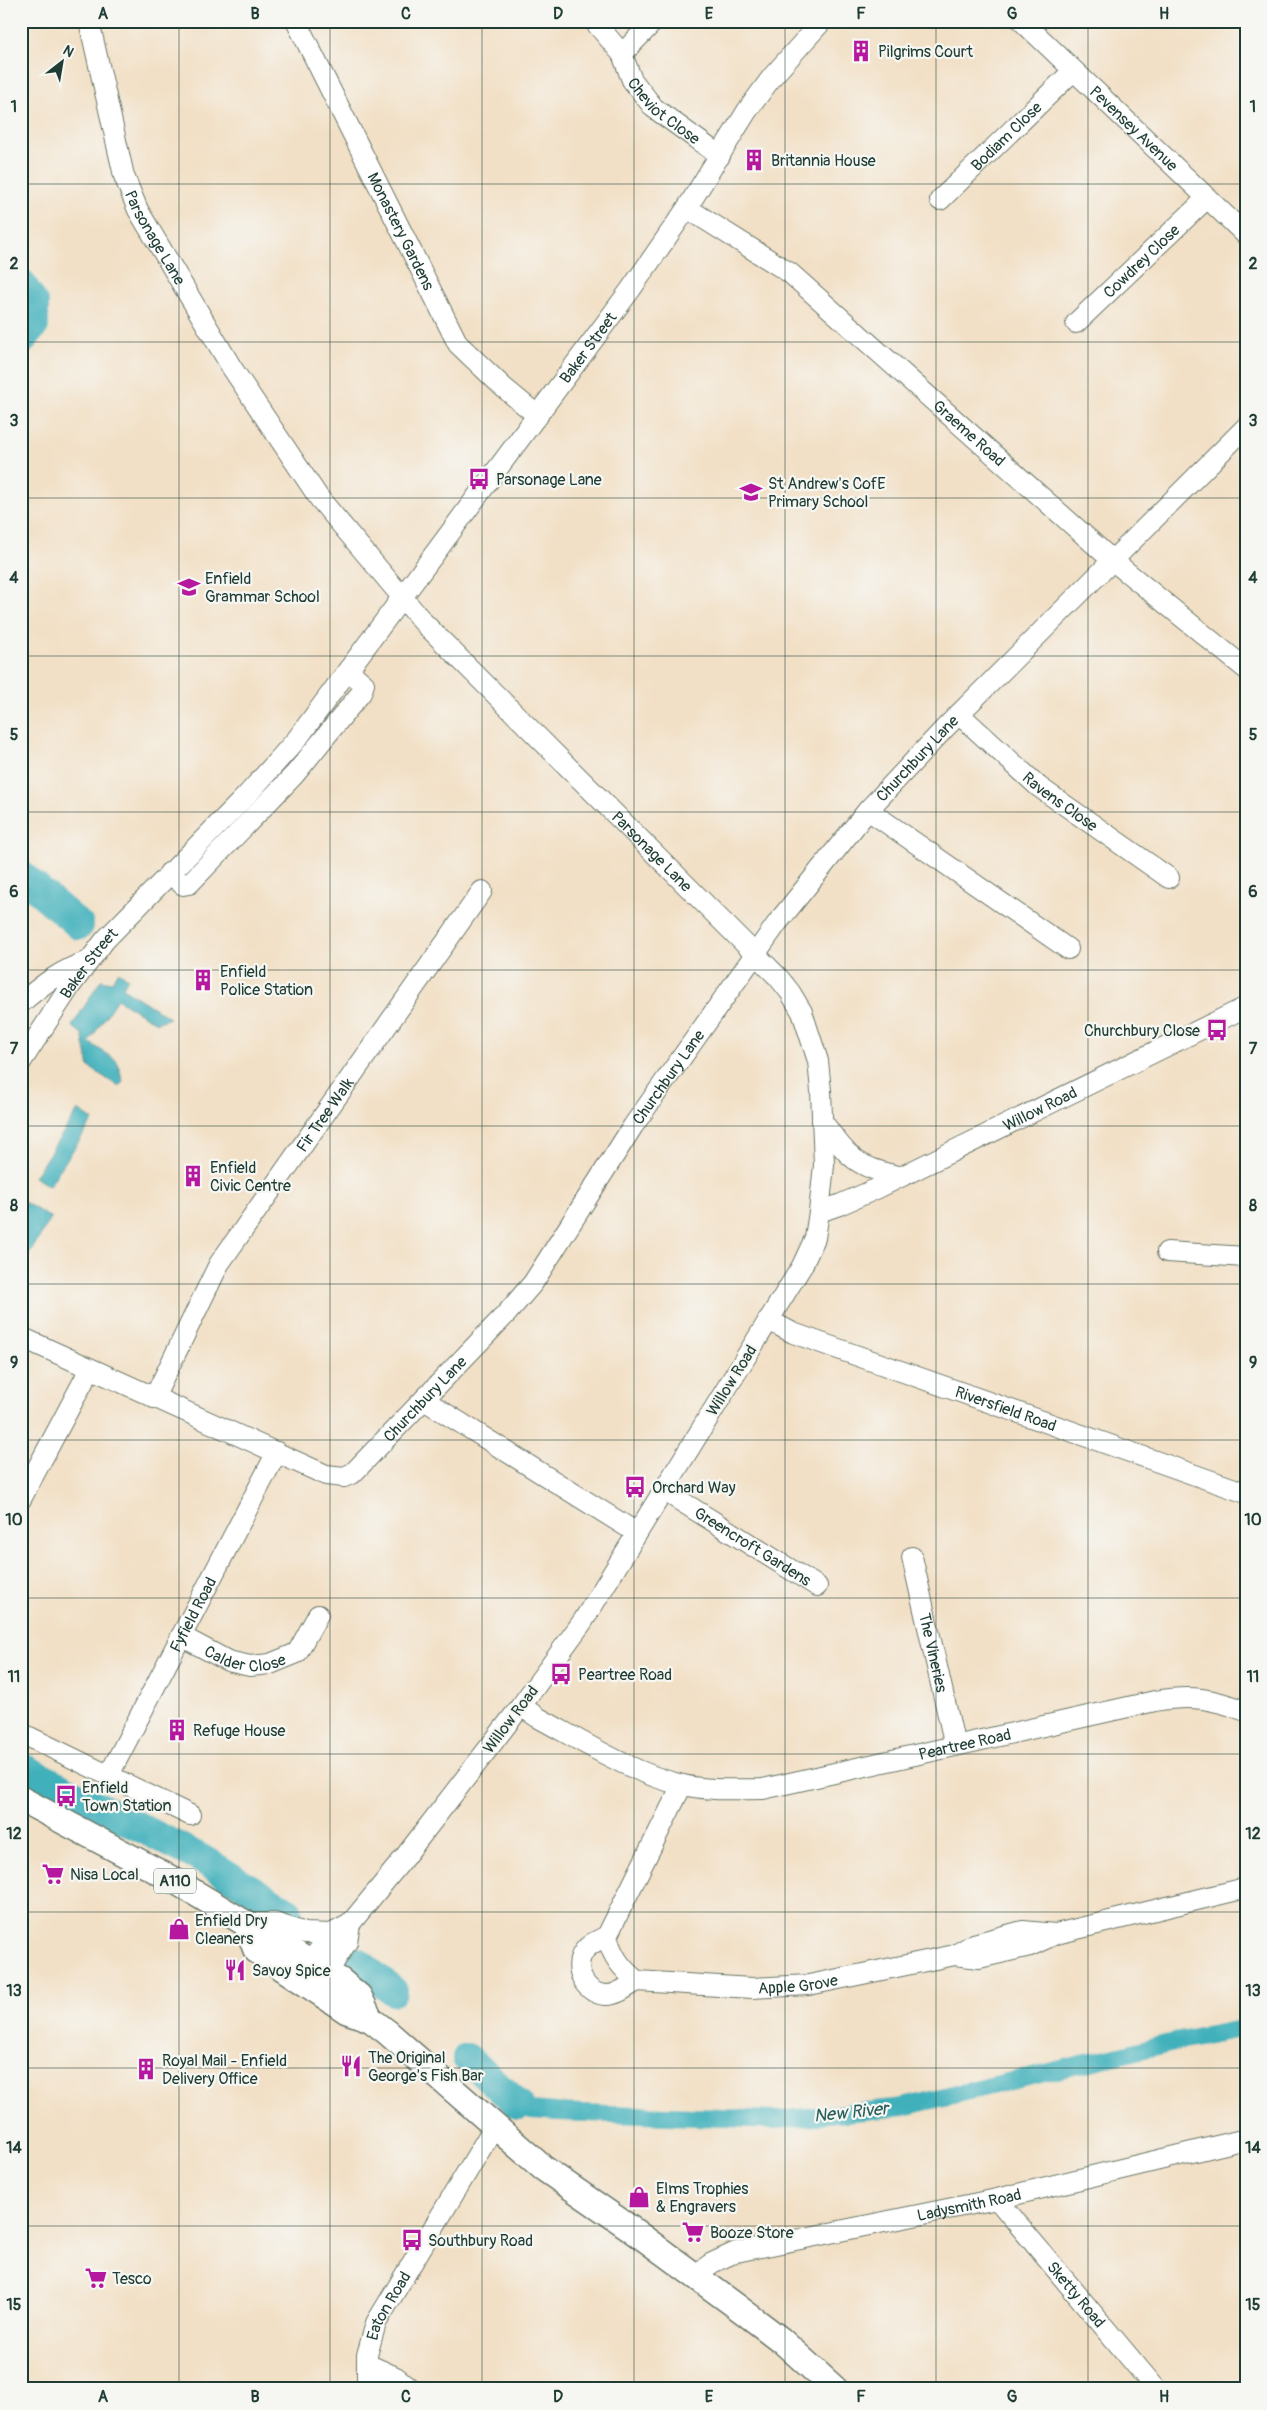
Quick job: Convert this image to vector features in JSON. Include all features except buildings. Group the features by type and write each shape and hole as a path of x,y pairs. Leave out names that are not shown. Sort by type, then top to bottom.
{"main road":[{"name":"A110","path":"21,1800 172,1879 246,1923"},
{"path":"246,1923 256,1950 359,1996 370,2019 543,2168 695,2275 781,2340 835,2389"}],"street":[{"name":"Parsonage Lane","path":"89,21 124,176 138,210 232,368 279,441 319,498 402,597 451,650 756,954 790,992 802,1012 818,1061 824,1166 819,1212"},
{"name":"Monastery Gardens","path":"296,21 458,344 503,387 538,416"},
{"name":"Cheviot Close","path":"594,21 622,54 632,80 654,108 720,156"},
{"name":"Cheviot Close","path":"622,54 654,21"},
{"name":"Baker Street","path":"21,1062 105,940 248,795 297,739 631,289 687,208 747,111 772,76 822,21"},
{"name":"Pevensey Avenue","path":"1022,21 1246,235"},
{"name":"Bodiam Close","path":"940,200 1073,71"},
{"name":"Cowdrey Close","path":"1076,323 1207,198"},
{"name":"Graeme Road","path":"687,208 790,273 1112,560 1246,669"},
{"name":"Churchbury Lane","path":"21,1337 326,1475 344,1477 361,1466 508,1312 533,1283 633,1126 804,889 868,810 958,714 1246,427"},
{"path":"169,874 183,885 189,884 295,774 361,693 364,684 348,670"},
{"name":"Ravens Close","path":"958,714 1039,787 1169,878"},
{"path":"248,795 262,810"},
{"path":"868,810 1068,949"},
{"name":"Fir Tree Walk","path":"154,1398 219,1264 482,891"},
{"path":"21,1003 36,989 65,970 89,961"},
{"name":"Willow Road","path":"313,1976 331,1934 350,1924 521,1706 583,1621 807,1256 815,1238 819,1212 854,1199 1246,1007"},
{"path":"822,1121 843,1148 865,1167 898,1176"},
{"path":"1167,1252 1246,1258"},
{"name":"Riversfield Road","path":"768,1320 793,1333 1246,1493"},
{"path":"21,1499 90,1369"},
{"path":"424,1400 637,1533"},
{"name":"Fyfield Road","path":"109,1775 277,1452"},
{"name":"Greencroft Gardens","path":"663,1490 817,1586"},
{"name":"The Vineries","path":"912,1557 955,1746"},
{"name":"Calder Close","path":"181,1636 228,1660 250,1666 270,1664 297,1653 318,1614"},
{"name":"Peartree Road","path":"521,1706 537,1717 655,1776 682,1785 714,1790 763,1788 1155,1701 1186,1696 1206,1698 1246,1710"},
{"path":"21,1733 190,1814"},
{"path":"607,1936 615,1958 624,1970 637,1981 620,1991 606,1995 594,1991 585,1984 579,1974 579,1963 583,1952 590,1944 607,1936 682,1785"},
{"name":"Apple Grove","path":"637,1981 752,1988 809,1985 955,1955 974,1944 1023,1931 1056,1934 1246,1888"},
{"path":"246,1923 275,1923 306,1933 331,1934"},
{"name":"Willow Road","path":"313,1976 348,1942 350,1924"},
{"name":"Eaton Road","path":"367,2389 369,2342 376,2323 494,2127"},
{"name":"Ladysmith Road","path":"695,2275 712,2263 736,2252 997,2200 1246,2139"},
{"name":"Sketty Road","path":"997,2200 1156,2389"},
{"path":"367,2364 396,2377 411,2389"}],"water":[{"path":"118,972 128,978 123,988 170,1018 156,1023 117,999 89,1042 117,1061 123,1081 119,1087 89,1067 82,1034 72,1026 101,980 112,982"},
{"path":"78,1110 93,1120 49,1186 34,1177"},
{"path":"21,1200 51,1218 21,1268"}],"waterway":[{"path":"21,283 34,304 34,325 21,341"},
{"path":"21,875 79,925"},
{"path":"21,1767 200,1858 288,1912"},
{"path":"358,1962 393,1991"},
{"name":"New River","path":"519,2105 531,2110 556,2112 778,2120 903,2107 1174,2042 1246,2028"},
{"name":"New River","path":"467,2058 519,2105"}],"place":[{"name":"Pilgrims Court","path":"861,51"},
{"name":"Britannia House","path":"754,160"},
{"name":"Parsonage Lane","path":"479,479"},
{"name":"St Andrew's CofE Primary School","path":"751,492"},
{"name":"Enfield Grammar School","path":"189,587"},
{"name":"Enfield Police Station","path":"203,980"},
{"name":"Churchbury Close","path":"1217,1030"},
{"name":"Enfield Civic Centre","path":"193,1176"},
{"name":"Orchard Way","path":"635,1487"},
{"name":"Peartree Road","path":"561,1674"},
{"name":"Refuge House","path":"177,1730"},
{"name":"Enfield Town Station","path":"66,1796"},
{"name":"Nisa Local","path":"53,1874"},
{"name":"Enfield Dry Cleaners","path":"179,1929"},
{"name":"Savoy Spice","path":"235,1970"},
{"name":"The Original George's Fish Bar","path":"351,2066"},
{"name":"Royal Mail - Enfield Delivery Office","path":"146,2069"},
{"name":"Elms Trophies & Engravers","path":"639,2197"},
{"name":"Booze Store","path":"693,2232"},
{"name":"Southbury Road","path":"412,2240"},
{"name":"Tesco","path":"96,2278"}]}
